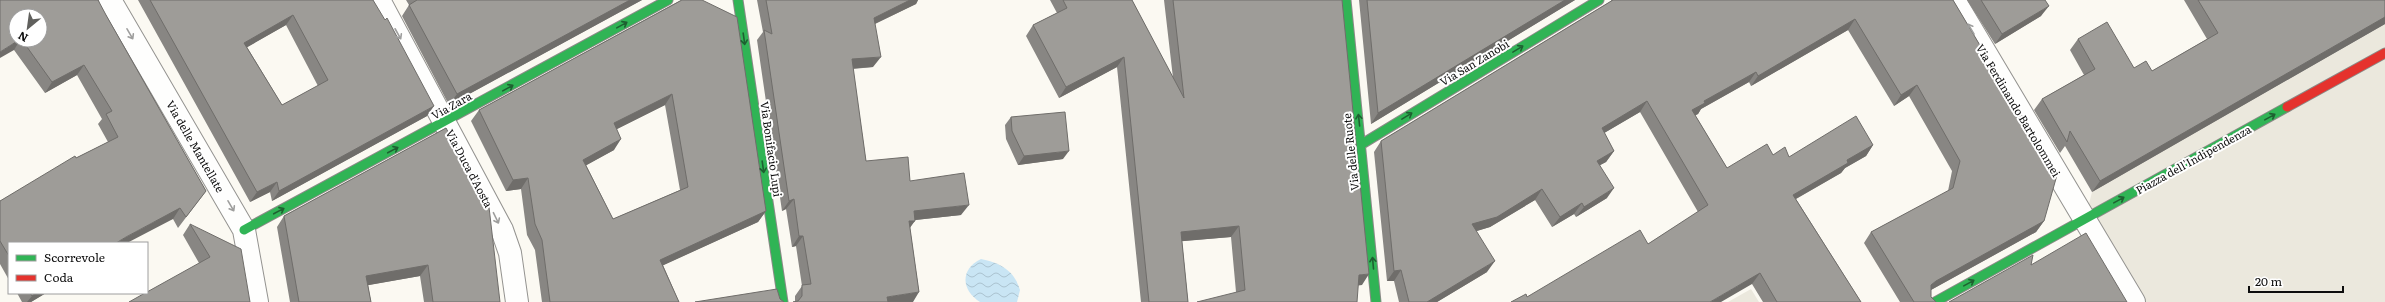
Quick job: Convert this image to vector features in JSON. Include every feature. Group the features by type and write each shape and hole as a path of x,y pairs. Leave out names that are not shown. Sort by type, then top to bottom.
{"street":[{"name":"Via delle Mantellate","path":"110,0 244,230 257,302"},
{"name":"Via Duca d'Aosta","path":"379,0 446,121 505,236 510,253 517,302"},
{"name":"Via Zara","path":"244,230 668,0"},
{"name":"Via Bonifacio Lupi","path":"738,0 783,302"},
{"name":"Via delle Ruote","path":"1346,0 1362,144 1376,302"},
{"name":"Via San Zanobi","path":"1362,144 1599,0"},
{"name":"Via Ferdinando Bartolommei","path":"1954,0 2085,219"},
{"name":"Piazza dell'Indipendenza","path":"1934,302 2385,53"},
{"path":"2085,219 2134,302"}],"shaded area":[{"path":"2385,24 2385,302 2113,302 2079,244 2092,192"},
{"path":"1751,289 1759,302 1728,302"}],"water":[{"path":"981,259 1000,265 1010,272 1020,290 1017,302 980,302 969,292 966,286 966,274 974,263"}],"building":[{"path":"0,0 98,0 206,191 186,217 180,208 118,242 8,242 8,254 0,241 0,201 75,156 76,158 118,137 106,114 112,111 84,65 52,82 28,48 48,48 48,8 8,8 8,47 0,52"},
{"path":"150,0 373,0 385,20 387,18 434,106 279,191 277,182 257,192","holes":["293,15 328,80 282,105 244,43"]},
{"path":"417,0 630,0 457,94 409,5"},
{"path":"682,0 702,0 737,17 766,211 660,260 679,302 550,302 542,240 535,224 528,178 513,180 479,110","holes":["672,94 688,187 613,219 583,160 621,139 614,123"]},
{"path":"766,0 910,0 874,18 881,57 852,59 866,161 908,157 910,181 964,173 969,205 914,211 915,221 909,221 919,292 887,297 888,302 793,302 798,301 802,296 802,285 811,284 803,236 799,236 794,199 789,201 764,30 772,34"},
{"path":"1063,0 1132,0 1184,98 1173,0 1342,0 1369,274 1359,275 1357,302 1197,302 1245,290 1239,226 1181,232 1188,302 1149,302 1124,57 1066,87 1033,25 1067,8"},
{"path":"1367,0 1565,0 1378,113"},
{"path":"1613,0 1953,0 1981,47 1976,49 2015,114 2020,112 2057,175 2044,221 1936,281 1931,285 1931,297 1936,302 1914,302 1871,232 1953,188 1960,161 1917,85 1901,95 1855,19 1758,76 1756,72 1704,101 1705,103 1692,110 1727,168 1767,144 1773,155 1785,147 1789,157 1856,116 1873,145 1847,160 1848,163 1793,195 1861,302 1777,302 1760,273 1710,302 1511,302 1526,294 1527,297 1640,230 1648,244 1708,205 1647,101 1602,128 1614,151 1597,161 1614,188 1584,207 1582,203 1560,217 1542,189 1497,217 1472,224 1495,261 1427,302 1409,302 1401,270 1394,271 1381,141"},
{"path":"1981,0 2045,0 2049,6 2002,34"},
{"path":"2198,0 2385,0 2385,17 2100,181 2070,131 2067,142 2042,99 2095,69 2078,39 2107,22 2134,68 2146,61 2152,71 2218,33"},
{"path":"1065,112 1069,151 1024,156 1012,131 1011,117"},
{"path":"446,128 489,207 500,302 433,302 428,265 366,276 371,302 299,302 284,216"},
{"path":"190,224 241,249 250,302 129,302 143,294 148,294 148,291 210,257"},
{"path":"2086,233 2127,302 1949,302 2033,255 2031,265"},
{"path":"777,289 780,299 784,302 695,302"}],"traffic: fast":[{"path":"244,230 668,0"},
{"path":"738,0 783,302"},
{"path":"1346,0 1376,302"},
{"path":"1362,144 1599,0"},
{"path":"1935,302 2287,107"}],"traffic: jam":[{"path":"2287,107 2385,53"}]}
